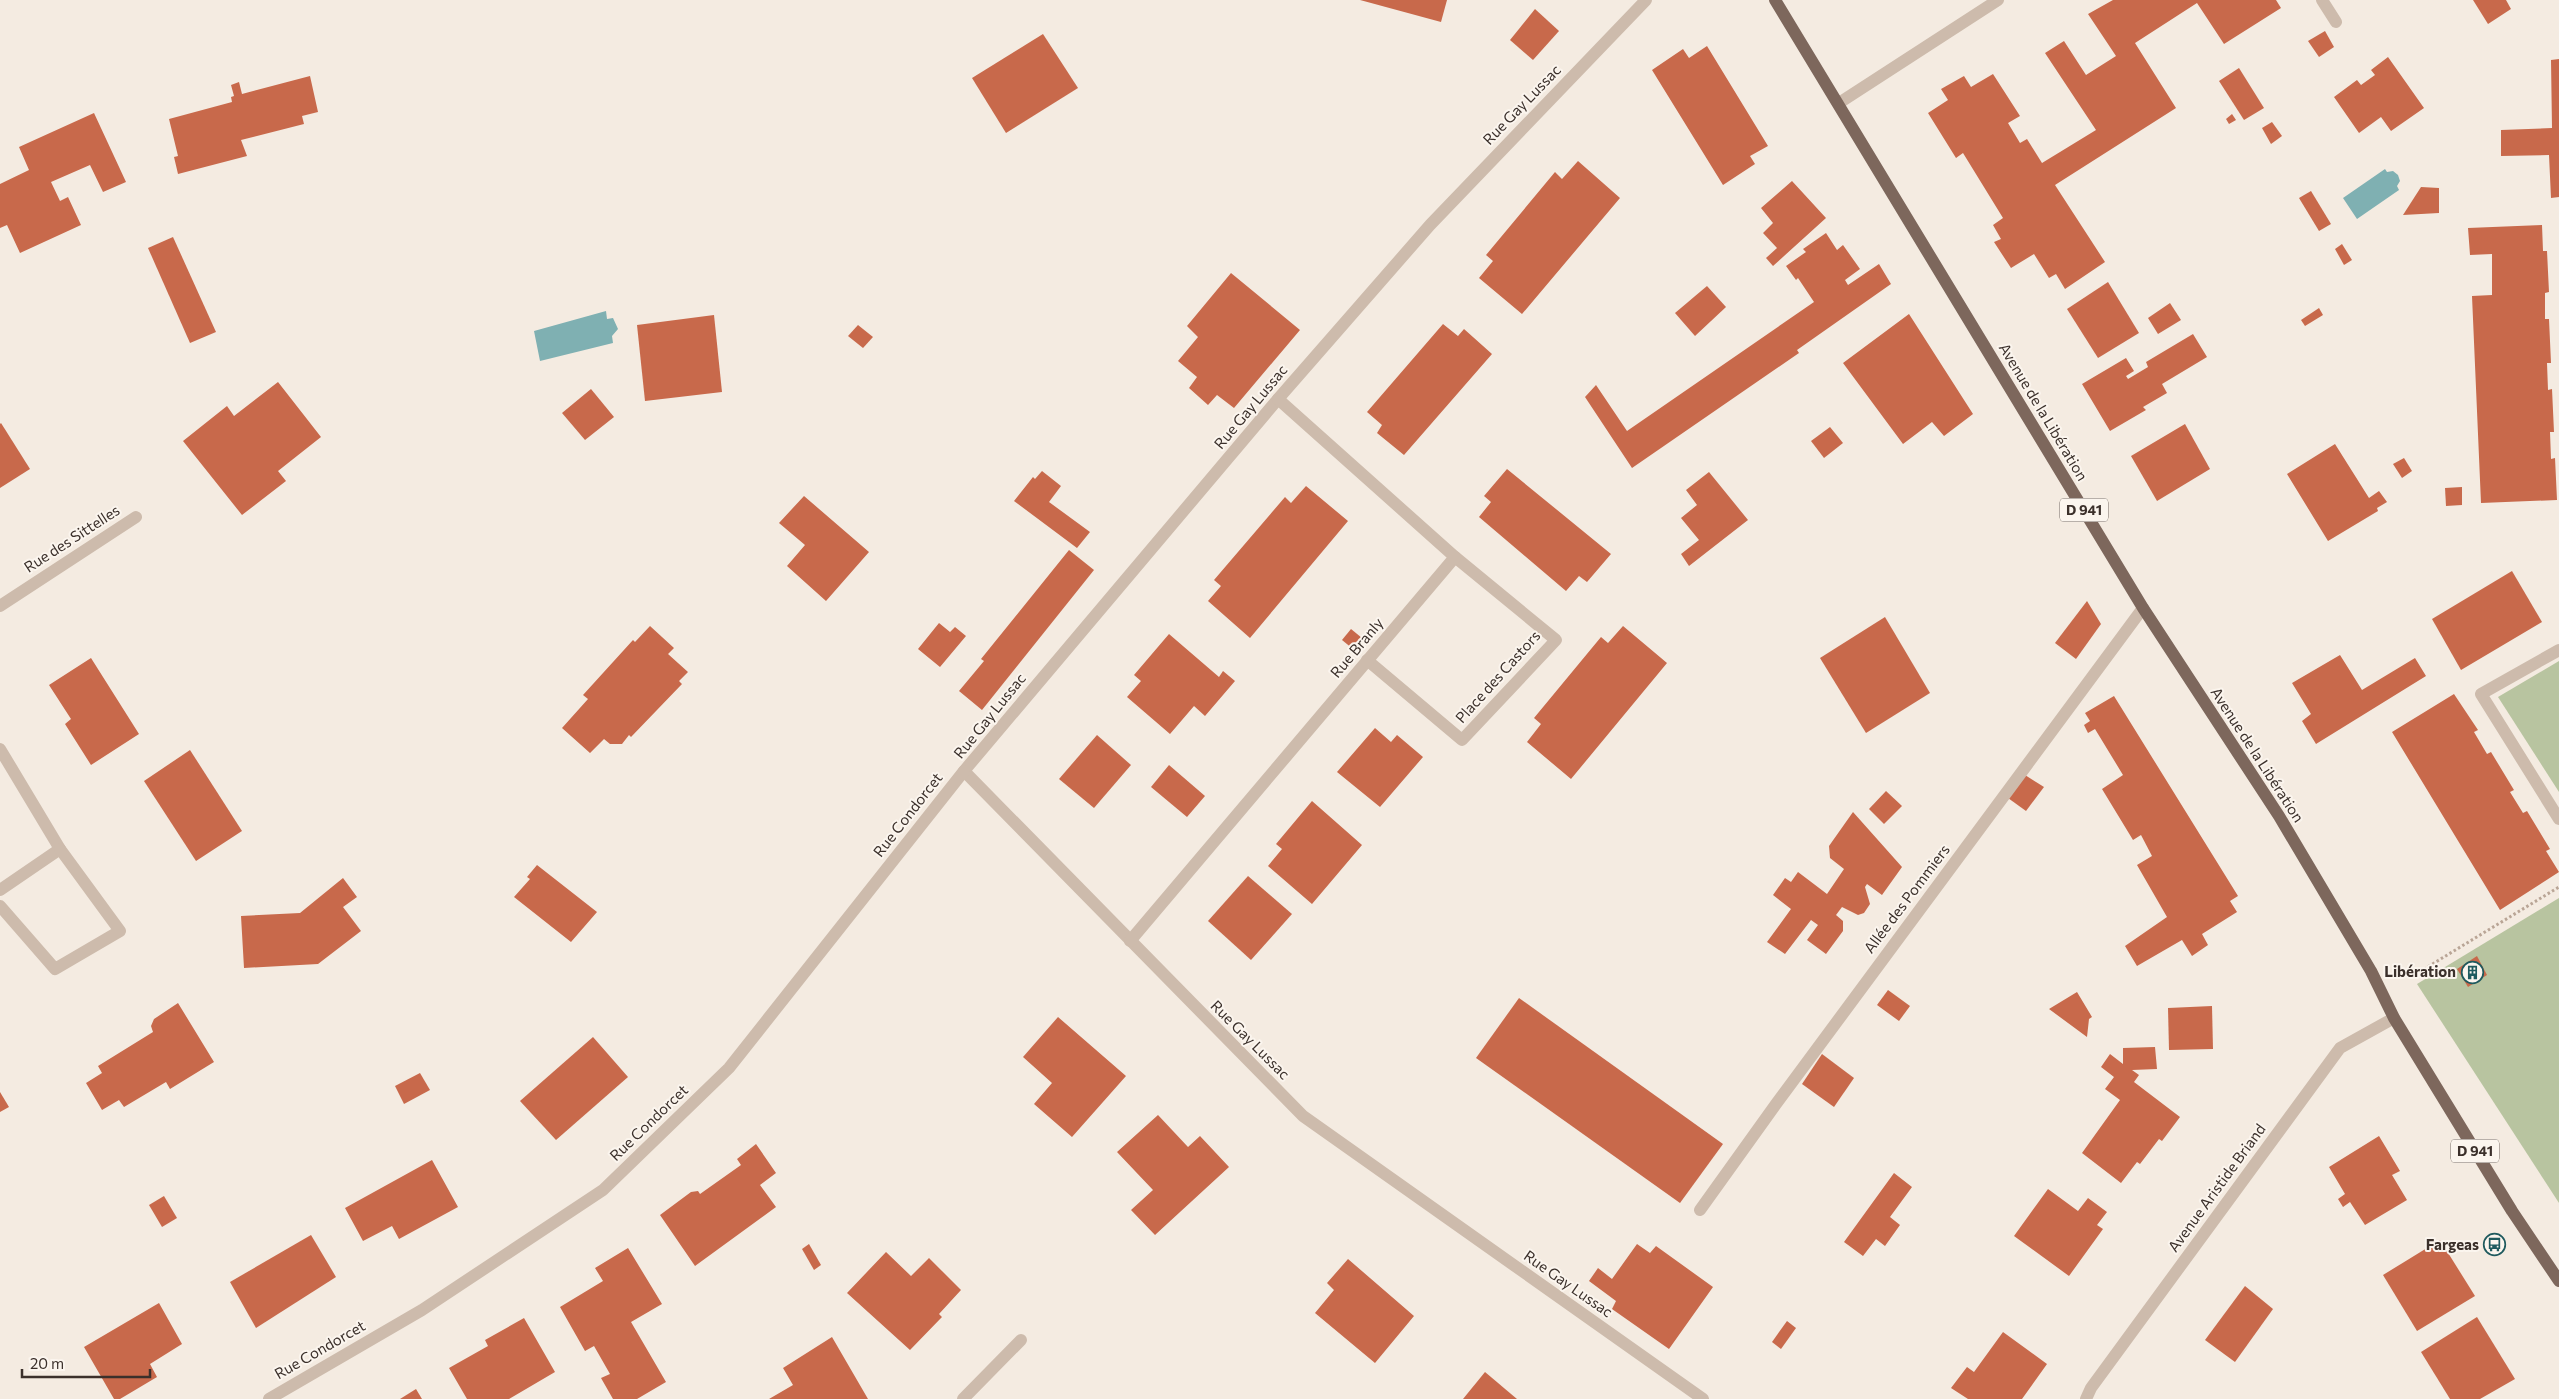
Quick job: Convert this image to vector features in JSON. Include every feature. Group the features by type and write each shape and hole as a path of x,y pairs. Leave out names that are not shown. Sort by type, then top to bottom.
{"main road":[{"name":"Avenue de la Libération","path":"1775,0 2143,608 2278,816 2371,971 2394,1018"},
{"name":"D 941","path":"2394,1018 2512,1211 2559,1281"}],"street":[{"name":"Rue Gay Lussac","path":"1646,0 1430,225 1278,399 964,771 1303,1116 1703,1399"},
{"path":"1839,103 1998,0"},
{"path":"2322,0 2336,22"},
{"path":"1278,399 1455,557"},
{"name":"Rue des Sittelles","path":"0,606 136,517"},
{"name":"Place des Castors","path":"1367,660 1462,740 1556,640 1455,557"},
{"name":"Rue Branly","path":"1130,941 1455,557"},
{"name":"Allée des Pommiers","path":"1700,1210 1782,1096 2143,608"},
{"path":"2559,650 2482,694 2559,819"},
{"path":"0,749 60,849 120,931 55,969 0,906"},
{"name":"Rue Condorcet","path":"269,1399 422,1310 603,1190 730,1068 964,771"},
{"path":"0,890 60,849"},
{"name":"Avenue Aristide Briand","path":"2086,1399 2091,1388 2340,1048 2394,1018"},
{"path":"963,1399 1020,1340"}],"path":[{"path":"2411,977 2559,887"}],"green space":[{"path":"2559,661 2559,792 2498,697"},
{"path":"2559,898 2559,1203 2417,984"}],"water":[{"path":"2385,169 2387,172 2393,171 2398,175 2400,181 2397,186 2399,190 2357,219 2343,198"},
{"path":"606,311 607,319 613,318 618,329 612,336 613,343 540,361 534,331"}],"building":[{"path":"1360,0 1447,0 1441,22"},
{"path":"2113,0 2276,0 2281,8 2224,44 2197,3 2135,43 2176,108 2055,185 2105,262 2065,289 2056,274 2049,278 2034,254 2011,268 1994,242 2001,239 1993,225 2003,218 1963,153 1956,158 1928,113 1948,100 1941,89 1964,76 1971,87 1993,74 2020,116 2008,123 2020,143 2027,139 2042,163 2096,130 2045,53 2064,41 2086,75 2116,56 2088,14"},
{"path":"2473,0 2506,0 2511,9 2488,24"},
{"path":"1535,9 1559,31 1533,60 1510,40"},
{"path":"2325,31 2334,47 2319,57 2308,41"},
{"path":"1043,34 1078,88 1006,133 972,78"},
{"path":"1707,46 1768,146 1750,156 1755,164 1723,185 1652,70 1683,49 1689,58"},
{"path":"2388,57 2424,108 2391,131 2381,117 2359,133 2334,97 2357,80 2361,85 2375,75 2371,70"},
{"path":"2559,59 2559,197 2551,198 2549,155 2501,156 2501,130 2552,128 2551,60"},
{"path":"2239,68 2264,108 2244,120 2219,81"},
{"path":"310,76 318,112 302,116 304,124 241,140 247,156 178,174 174,157 178,156 169,119 232,102 231,97 234,96 231,85 239,82 242,94"},
{"path":"94,113 126,182 103,192 90,165 51,182 60,201 68,197 81,225 20,253 7,225 0,228 0,184 29,170 19,147"},
{"path":"2232,114 2236,120 2229,124 2226,119"},
{"path":"2272,122 2282,136 2271,144 2262,128"},
{"path":"1578,161 1620,198 1522,314 1479,278 1493,261 1486,255 1555,172 1562,179"},
{"path":"1792,181 1826,218 1773,266 1766,258 1777,248 1763,233 1773,223 1761,208"},
{"path":"2421,187 2439,188 2439,213 2403,215"},
{"path":"2311,191 2331,224 2319,231 2299,198"},
{"path":"2542,225 2543,251 2547,251 2549,292 2545,293 2545,319 2549,319 2551,363 2547,363 2548,390 2552,389 2554,432 2550,432 2551,459 2555,458 2557,500 2481,503 2472,296 2492,295 2492,254 2470,255 2468,228"},
{"path":"1826,233 1837,250 1843,245 1860,269 1845,280 1848,285 1879,264 1891,284 1797,350 1799,353 1632,468 1585,397 1596,385 1627,431 1814,302 1798,278 1796,280 1786,266 1806,252 1803,249"},
{"path":"173,237 216,332 190,343 148,248"},
{"path":"2342,244 2352,260 2344,265 2335,249"},
{"path":"1231,273 1300,330 1234,408 1217,395 1208,405 1189,388 1197,377 1178,361 1198,337 1187,326"},
{"path":"2108,282 2139,333 2098,358 2067,309"},
{"path":"1707,286 1726,307 1695,336 1675,313"},
{"path":"2170,303 2181,320 2158,334 2148,318"},
{"path":"2319,308 2323,315 2305,326 2301,320"},
{"path":"1909,314 1973,414 1944,436 1932,422 1903,444 1843,363"},
{"path":"714,315 722,392 645,401 637,325"},
{"path":"1443,324 1458,336 1464,329 1492,354 1404,455 1377,433 1382,425 1367,412"},
{"path":"858,325 873,337 863,348 848,336"},
{"path":"2193,334 2207,357 2162,384 2167,393 2143,407 2146,410 2110,431 2082,384 2126,358 2134,371 2126,376 2128,379 2148,367 2146,362"},
{"path":"278,382 321,437 278,471 286,481 242,515 183,441 227,406 234,416"},
{"path":"591,389 614,417 585,440 562,413"},
{"path":"0,424 30,469 0,488"},
{"path":"2185,424 2210,469 2157,501 2131,456"},
{"path":"1830,427 1843,443 1824,458 1811,441"},
{"path":"2335,444 2369,498 2379,491 2387,502 2377,508 2378,511 2328,541 2287,474"},
{"path":"2404,458 2412,471 2402,478 2393,464"},
{"path":"1507,469 1611,554 1587,582 1579,576 1566,591 1479,517 1491,502 1484,496"},
{"path":"1042,471 1061,486 1049,502 1090,532 1077,548 1014,501 1033,477 1035,479"},
{"path":"1709,472 1748,520 1689,566 1681,554 1699,540 1681,518 1697,505 1686,490"},
{"path":"1306,486 1348,521 1250,638 1208,601 1221,586 1214,580 1285,497 1291,503"},
{"path":"2462,487 2462,505 2446,506 2445,488"},
{"path":"804,496 869,552 826,601 787,566 805,545 779,523"},
{"path":"1069,550 1094,570 982,710 959,691 984,661 981,659"},
{"path":"2512,571 2542,622 2461,670 2432,619"},
{"path":"2087,601 2101,624 2076,659 2055,643"},
{"path":"1885,617 1930,693 1866,733 1820,658"},
{"path":"939,623 950,632 955,627 966,636 940,667 918,649"},
{"path":"650,626 674,648 668,654 688,672 679,681 682,684 631,737 629,735 622,744 610,744 604,739 590,753 562,728 588,699 583,695 633,640 635,642"},
{"path":"1623,626 1667,663 1571,779 1527,742 1541,724 1534,718 1601,637 1608,643"},
{"path":"1351,629 1362,638 1353,649 1342,640"},
{"path":"1169,634 1219,677 1223,671 1235,681 1205,716 1194,706 1170,734 1127,697 1141,681 1134,675"},
{"path":"2340,655 2362,690 2415,658 2426,676 2316,744 2302,721 2311,714 2292,683"},
{"path":"91,658 139,734 91,765 65,724 71,719 49,685"},
{"path":"2454,694 2478,730 2474,732 2487,754 2491,752 2514,790 2510,792 2523,813 2527,811 2550,849 2546,851 2559,872 2500,910 2392,732"},
{"path":"2114,696 2238,896 2230,901 2237,912 2202,934 2208,945 2192,956 2182,940 2137,966 2125,946 2167,917 2137,865 2152,856 2141,835 2133,840 2102,789 2123,775 2095,729 2088,733 2084,725 2090,721 2085,713"},
{"path":"1375,728 1391,742 1397,735 1423,757 1380,807 1337,772"},
{"path":"1097,735 1131,765 1094,808 1059,779"},
{"path":"190,750 242,831 196,861 144,781"},
{"path":"1169,765 1205,796 1187,817 1151,787"},
{"path":"2025,775 2044,787 2026,811 2008,798"},
{"path":"1886,791 1902,806 1884,824 1869,809"},
{"path":"1312,801 1362,845 1312,904 1268,866 1282,849 1276,844"},
{"path":"1853,812 1902,867 1882,895 1867,884 1865,887 1870,904 1864,913 1858,915 1842,907 1836,915 1843,921 1843,931 1826,954 1807,940 1818,925 1811,920 1785,954 1767,942 1791,909 1773,895 1785,878 1791,882 1798,872 1827,894 1844,869 1830,858 1829,846"},
{"path":"537,865 597,912 571,942 514,897 530,879 527,877"},
{"path":"1248,876 1292,914 1251,960 1208,921"},
{"path":"343,878 357,897 343,907 361,931 318,964 244,968 241,916 300,913"},
{"name":"Libération","path":"2477,956 2487,975 2468,987 2457,969"},
{"path":"1888,990 1910,1006 1899,1021 1877,1005"},
{"path":"2077,992 2092,1017 2089,1019 2087,1037 2049,1009"},
{"path":"1519,998 1723,1144 1680,1203 1476,1058"},
{"path":"178,1003 214,1062 170,1089 166,1082 124,1107 119,1100 102,1110 86,1083 102,1073 98,1066 153,1032 151,1026 154,1019"},
{"path":"2212,1006 2213,1049 2169,1050 2168,1008"},
{"path":"1058,1017 1126,1076 1072,1137 1034,1104 1052,1083 1023,1057"},
{"path":"593,1037 628,1077 556,1140 520,1101"},
{"path":"2155,1047 2157,1069 2132,1070 2139,1075 2134,1082 2180,1117 2162,1141 2159,1139 2140,1164 2137,1162 2121,1183 2082,1153 2120,1100 2105,1089 2114,1077 2101,1067 2110,1054 2123,1064 2123,1048"},
{"path":"1822,1054 1854,1078 1834,1107 1802,1084"},
{"path":"420,1073 430,1090 404,1104 395,1086"},
{"path":"0,1092 9,1107 0,1112"},
{"path":"1158,1115 1188,1147 1200,1136 1229,1167 1155,1235 1131,1210 1153,1190 1117,1152"},
{"path":"2379,1136 2400,1171 2392,1175 2407,1200 2365,1225 2350,1202 2343,1207 2338,1199 2345,1194 2329,1167"},
{"path":"756,1144 776,1173 760,1185 776,1207 695,1266 660,1215 691,1192 698,1191 700,1194 741,1165 737,1159"},
{"path":"432,1160 458,1207 399,1239 392,1226 363,1241 345,1208"},
{"path":"1894,1173 1912,1187 1890,1217 1900,1225 1885,1246 1876,1239 1863,1256 1844,1242"},
{"path":"2048,1189 2078,1211 2088,1198 2107,1212 2097,1225 2103,1229 2069,1276 2014,1236"},
{"path":"164,1196 177,1218 162,1227 149,1205"},
{"path":"311,1235 336,1277 256,1328 230,1282"},
{"path":"2440,1240 2475,1296 2417,1331 2383,1275"},
{"path":"809,1244 821,1265 814,1270 802,1249"},
{"path":"1637,1244 1650,1253 1656,1246 1713,1287 1669,1349 1612,1309 1616,1301 1589,1281 1598,1268 1612,1279"},
{"path":"628,1248 662,1304 631,1322 666,1382 637,1399 613,1399 601,1378 610,1374 594,1346 585,1351 560,1307 603,1281 595,1268"},
{"path":"886,1252 911,1276 929,1258 961,1290 939,1314 942,1317 910,1350 847,1293"},
{"path":"1348,1259 1414,1316 1375,1363 1315,1313 1334,1290 1327,1283"},
{"path":"2245,1286 2273,1309 2235,1362 2205,1340"},
{"path":"159,1303 182,1344 150,1364 157,1377 120,1399 114,1399 84,1347"},
{"path":"2477,1317 2515,1379 2480,1399 2450,1399 2421,1352"},
{"path":"524,1318 555,1372 509,1399 467,1399 449,1368 488,1346 485,1340"},
{"path":"1787,1321 1796,1328 1781,1349 1772,1342"},
{"path":"2003,1332 2047,1364 2022,1399 1968,1399 1951,1388 1967,1367 1974,1372"},
{"path":"832,1337 868,1399 769,1399 793,1385 783,1368"},
{"path":"1485,1372 1517,1399 1463,1399"},
{"path":"416,1389 422,1399 400,1399"}],"place":[{"name":"Libération","path":"2472,972"},
{"name":"Fargeas","path":"2495,1245"}]}
